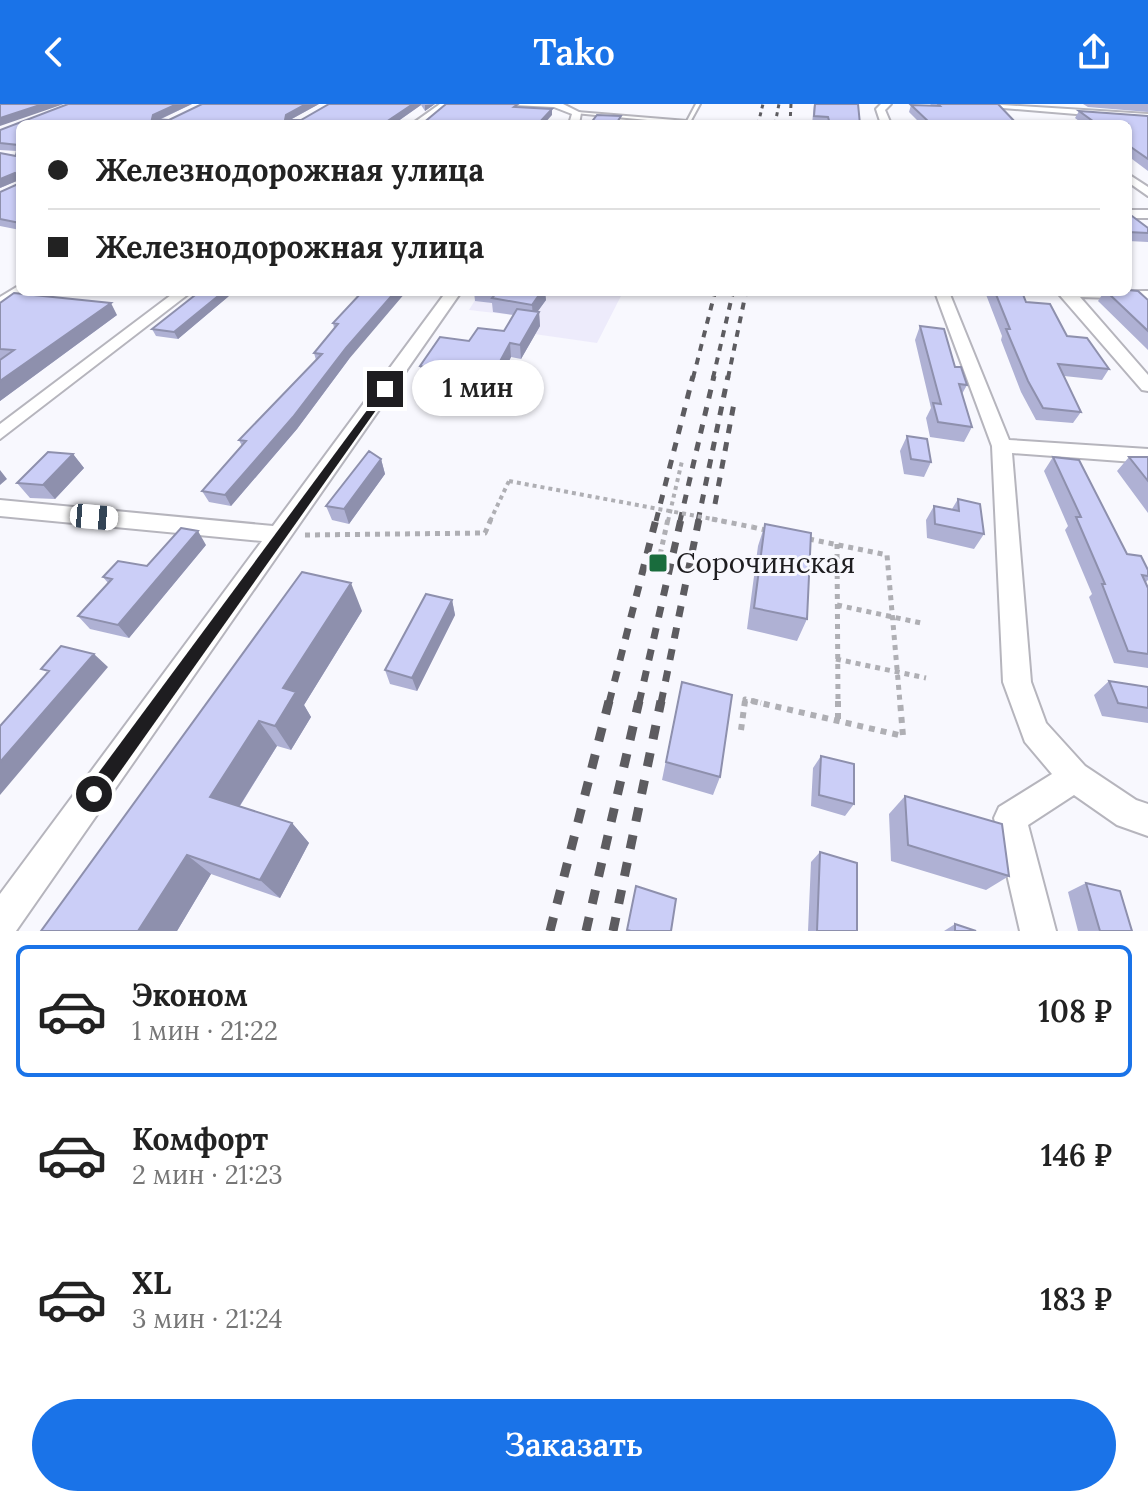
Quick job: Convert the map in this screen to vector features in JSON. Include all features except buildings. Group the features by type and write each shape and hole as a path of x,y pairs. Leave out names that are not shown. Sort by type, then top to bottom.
{"street":[{"path":"423,120 446,104"},
{"path":"496,104 555,104 577,113 575,120"},
{"path":"991,104 1148,117"},
{"path":"1041,106 1057,120"},
{"path":"1132,180 1148,193"},
{"path":"0,433 179,296"},
{"path":"0,923 451,296"},
{"path":"944,296 1002,446 1017,682 1035,732 1074,777 1128,814 1148,820"},
{"path":"1070,296 1148,386"},
{"path":"1002,446 1148,456"},
{"path":"0,508 282,535"},
{"path":"1038,931 1010,818 1074,777"}],"lane":[{"path":"577,113 654,120"}],"path":[{"path":"658,564 682,461"},
{"path":"282,535 485,533 509,481 778,532"},
{"path":"741,730 745,699 903,736 887,555 804,538"},
{"path":"837,544 838,719"},
{"path":"836,605 921,623"},
{"path":"836,659 926,678"}],"shaded area":[{"path":"478,296 621,296 597,343 513,331 520,316 469,310"}],"railway":[{"path":"759,120 763,104"},
{"path":"776,120 779,104"},
{"path":"790,120 791,104"},
{"path":"693,378 714,296"},
{"path":"713,378 732,296"},
{"path":"728,378 745,296"},
{"path":"656,521 693,376"},
{"path":"680,521 714,376"},
{"path":"698,521 728,376"},
{"path":"715,504 735,398"},
{"path":"609,703 656,519"},
{"path":"639,703 681,519"},
{"path":"661,703 699,519"},
{"path":"550,931 609,701"},
{"path":"586,931 639,701"},
{"path":"613,931 661,701"}],"place":[{"name":"Сорочинская","path":"658,563"}],"route":[{"path":"94,794 385,389"}]}
